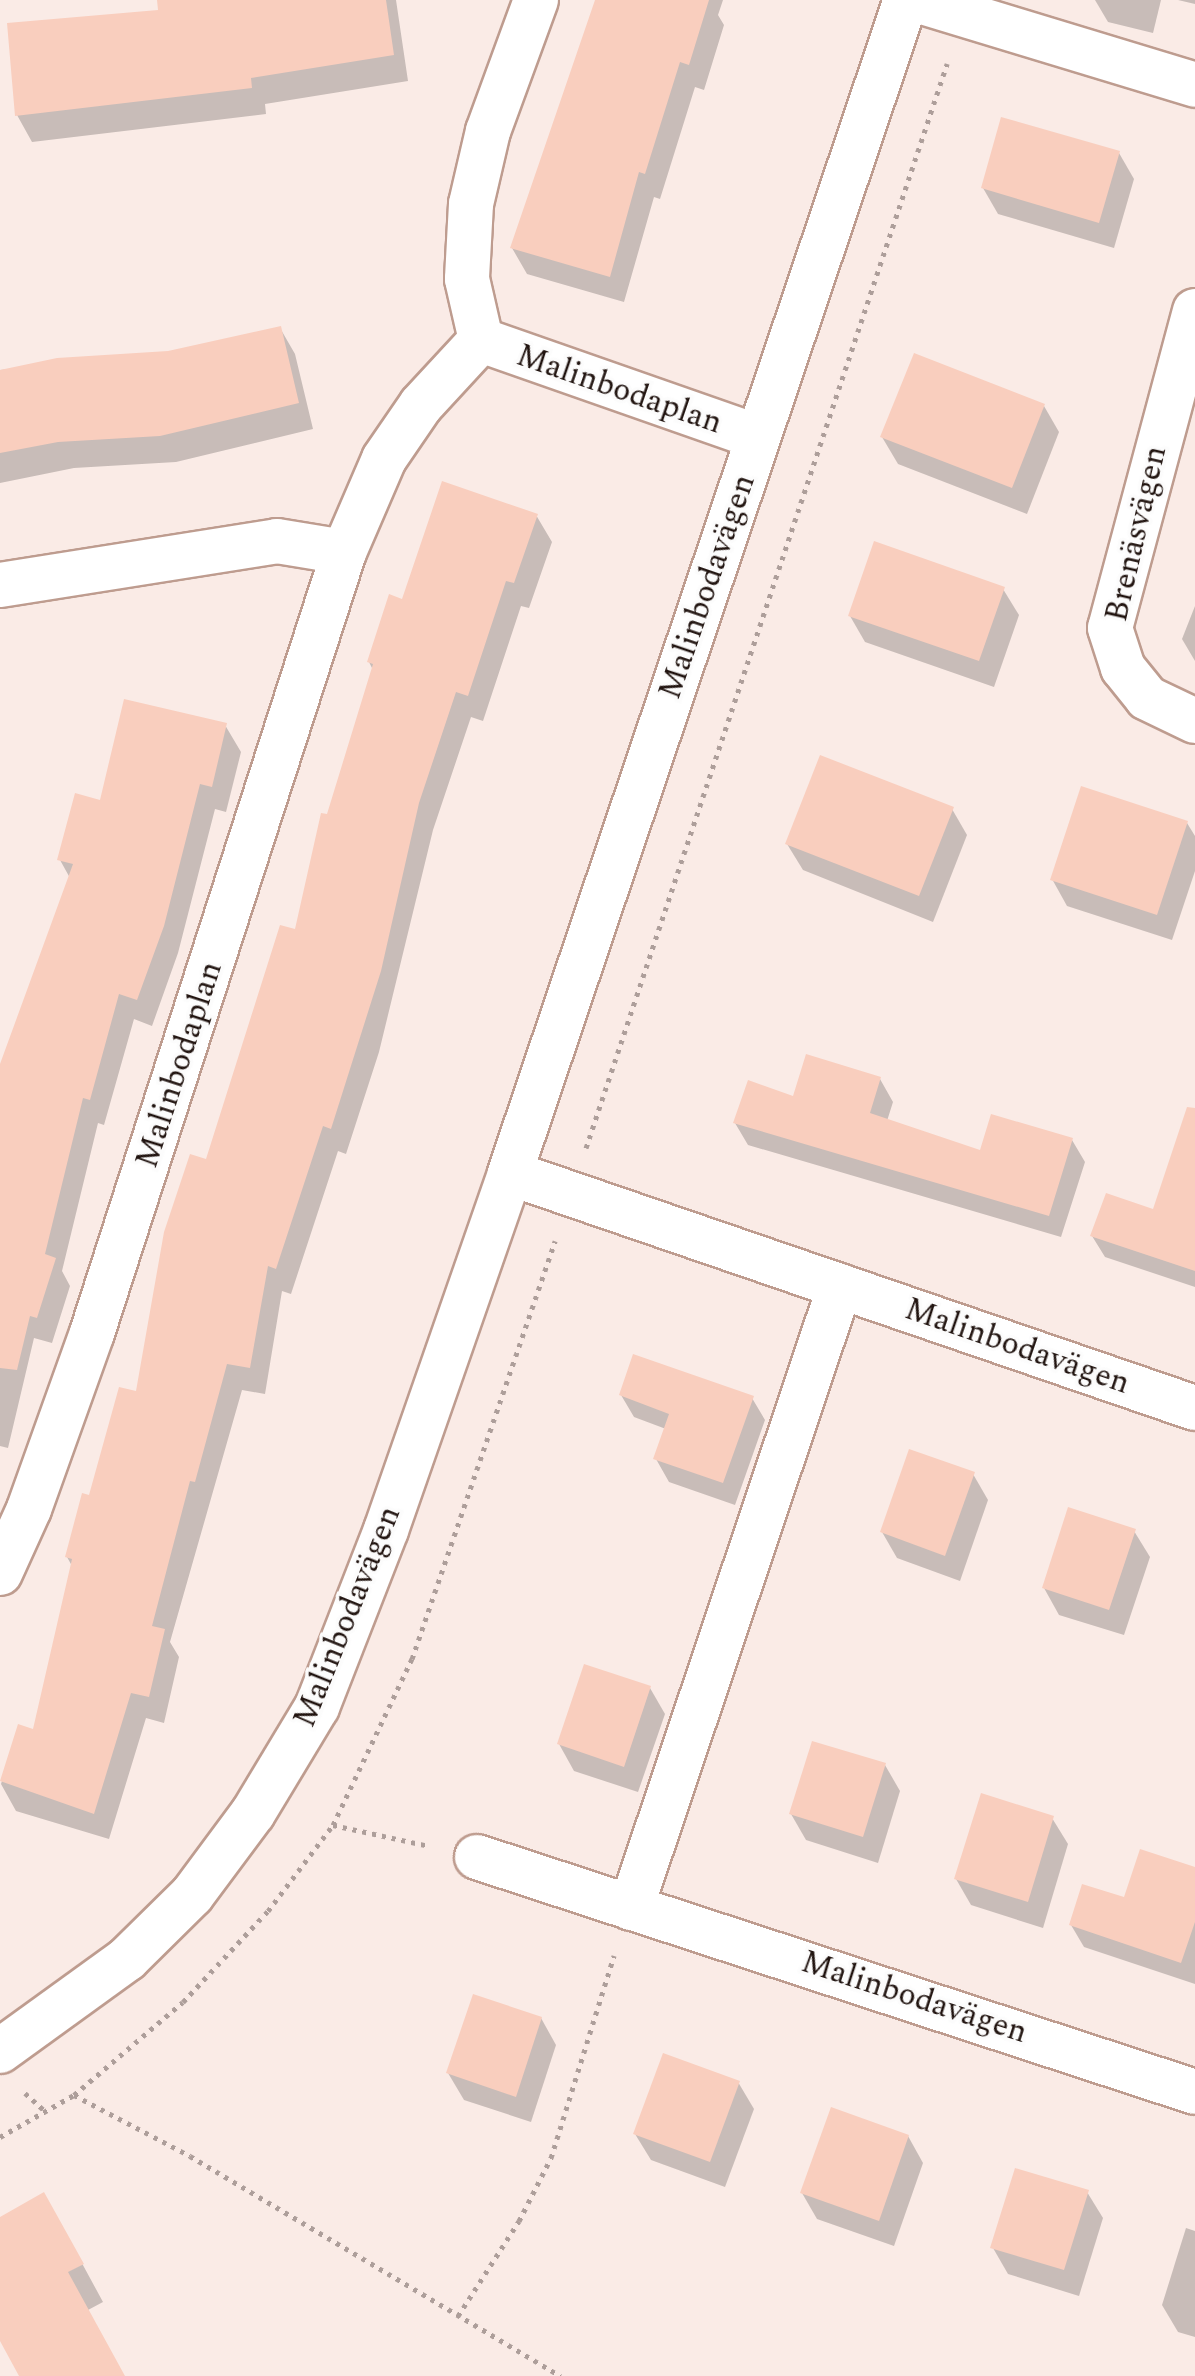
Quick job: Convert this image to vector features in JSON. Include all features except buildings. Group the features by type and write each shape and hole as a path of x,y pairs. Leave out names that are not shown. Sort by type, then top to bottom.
{"street":[{"name":"Malinbodaplan","path":"481,340 467,279 471,204 488,131 536,0"},
{"name":"Malinbodavägen","path":"0,2051 127,1959 192,1895 253,1813 317,1707 386,1530 510,1173 906,0"},
{"path":"916,0 1195,85"},
{"name":"Brenäsvägen","path":"1195,311 1110,628 1123,668 1147,698 1195,721"},
{"name":"Malinbodaplan","path":"481,340 758,437"},
{"name":"Malinbodaplan","path":"0,1573 29,1509 92,1333 344,552 384,459 421,405 481,340"},
{"path":"0,585 277,541 344,552"},
{"name":"Malinbodavägen","path":"510,1173 1195,1408"},
{"path":"631,1908 840,1286"},
{"name":"Malinbodavägen","path":"477,1857 1195,2092"}],"path":[{"path":"333,1825 477,1857"},
{"path":"458,2316 519,2221 551,2158 631,1908"},
{"path":"74,2095 190,2156 561,2376"}]}
